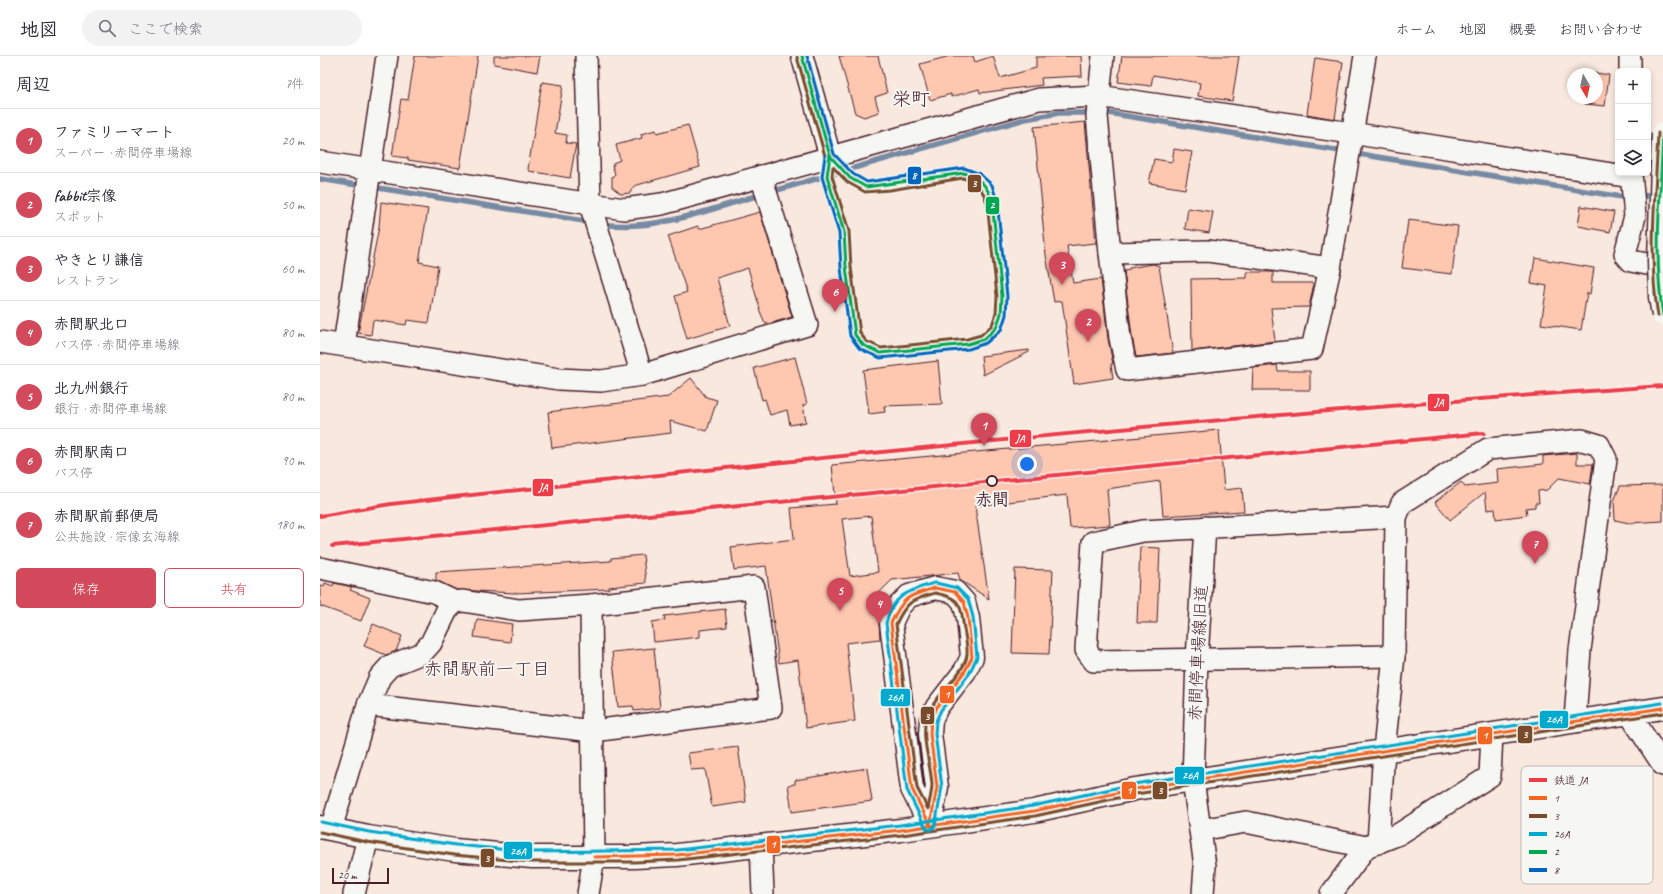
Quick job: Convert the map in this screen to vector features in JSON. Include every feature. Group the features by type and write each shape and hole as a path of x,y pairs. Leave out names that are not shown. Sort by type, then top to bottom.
{"main road":[{"path":"1663,133 1660,297 1663,316"},
{"path":"935,588 955,592 964,602 968,618 972,657 965,671 937,707 931,720 930,734 937,787 930,825 912,789 891,623 899,606 909,596 935,588"},
{"path":"326,828 368,837 455,850 524,856 677,856 1034,811 1135,789 1575,720 1663,708"}],"street":[{"path":"344,345 387,56"},
{"path":"586,56 590,204 642,375"},
{"path":"802,56 830,156"},
{"path":"1103,56 1097,116 1120,338 1127,370 1312,349 1330,268 1351,133 1365,56"},
{"path":"320,162 624,209 662,204 1039,99 1098,96 1615,173"},
{"path":"320,342 559,379 601,381 642,375 808,325 761,176"},
{"path":"1631,176 1635,216 1625,254 1631,261 1663,267"},
{"path":"1110,253 1208,251 1330,268"},
{"path":"1372,845 1394,656 1396,517 1402,502 1488,449 1582,440 1599,445 1606,459 1580,650 1575,720"},
{"path":"1394,656 1094,661 1086,650 1093,542 1143,531 1396,517"},
{"name":"赤間停車場線旧道","path":"1203,894 1205,866 1193,780 1197,659 1205,527"},
{"path":"320,568 434,592 455,602 463,601 519,610 591,605 754,587 771,708 593,731 368,705"},
{"path":"326,828 368,705 380,677 390,666 422,653 431,643 447,610 455,602"},
{"path":"588,894 594,857 591,605"},
{"path":"1628,713 1663,764"},
{"path":"1331,894 1372,845 1399,834 1490,776 1492,734"},
{"path":"1200,830 1246,822 1372,845"},
{"path":"354,894 368,837"},
{"path":"761,846 763,894"}],"building":[{"path":"415,56 478,56 460,168 392,156 401,99 408,100"},
{"path":"494,56 540,56 537,72 494,64"},
{"path":"839,56 878,56 887,93 875,97 879,112 864,117 855,113"},
{"path":"950,56 973,56 975,62 993,56 1000,78 1036,68 1036,57 1081,56 1082,76 1041,78 1042,85 980,93 979,89 951,97 951,94 930,100 920,64"},
{"path":"1122,56 1239,56 1232,101 1198,96 1200,83 1153,75 1151,86 1118,82"},
{"path":"1315,58 1343,62 1335,119 1307,114"},
{"path":"1603,74 1609,75 1605,106 1585,104 1603,104"},
{"path":"542,82 563,85 555,133 567,135 566,143 576,144 570,178 529,171 528,169"},
{"path":"1085,122 1096,243 1067,246 1073,283 1101,279 1108,339 1113,364 1111,364 1113,378 1074,384 1062,301 1054,302 1046,255 1034,127"},
{"path":"688,125 700,167 634,186 630,193 621,194 612,187 612,177 615,174 612,165 620,160 616,145 642,138 641,134 656,130 657,133"},
{"path":"1174,149 1192,152 1185,189 1149,183 1154,159 1172,162"},
{"path":"381,202 428,209 419,262 438,266 429,323 407,320 406,325 373,320 371,335 358,333 379,227"},
{"path":"1581,206 1614,212 1610,232 1578,226"},
{"path":"1188,208 1213,212 1209,233 1185,229"},
{"path":"760,212 792,317 768,324 767,322 765,323 759,309 748,268 717,278 730,326 687,339 675,296 687,292 668,236 698,226 699,229"},
{"path":"1408,220 1458,226 1452,274 1402,268"},
{"path":"1535,258 1594,268 1590,294 1587,293 1581,330 1541,324 1547,286 1531,283"},
{"path":"1153,264 1159,266 1173,353 1136,357 1124,271 1129,270 1129,268"},
{"path":"1247,272 1273,272 1273,283 1314,283 1309,307 1271,308 1275,341 1192,351 1191,279 1247,278"},
{"path":"1029,350 1029,352 983,375 981,356"},
{"path":"795,357 807,404 803,405 806,422 790,425 787,410 770,415 765,399 762,400 754,368"},
{"path":"938,361 942,404 884,406 885,412 869,414 863,370"},
{"path":"1277,365 1278,371 1310,371 1310,390 1252,390 1253,368"},
{"path":"691,378 706,397 717,400 707,431 670,421 671,433 552,448 548,412 668,397"},
{"path":"1219,430 1224,490 1242,488 1244,511 1163,516 1160,481 1107,489 1110,525 1070,528 1067,495 975,506 989,599 960,580 958,573 892,580 879,593 881,615 879,624 880,639 846,643 855,721 806,728 798,660 779,663 766,566 734,570 731,547 794,539 791,508 836,504 832,465","holes":["871,516 878,572 850,576 842,519"]},
{"path":"1577,453 1577,464 1593,464 1590,484 1559,478 1547,490 1538,491 1539,503 1535,503 1535,507 1526,508 1527,515 1496,519 1495,509 1487,510 1485,492 1450,520 1435,502 1461,482 1465,487 1498,483 1497,469 1543,464 1543,456"},
{"path":"1663,485 1663,521 1629,523 1615,520 1614,501 1620,486"},
{"path":"1140,547 1160,548 1157,623 1137,623"},
{"path":"643,555 646,583 609,587 609,589 515,593 457,590 436,580 436,572 611,561 611,558"},
{"path":"1015,569 1053,570 1049,654 1012,653"},
{"path":"325,583 333,586 334,583 352,587 350,590 370,598 361,621 320,606 320,585 324,586"},
{"path":"725,609 727,627 700,630 700,637 654,642 652,622 665,620 664,616"},
{"path":"477,619 512,624 510,642 474,637"},
{"path":"373,624 402,636 396,651 386,655 364,646"},
{"path":"654,648 660,708 634,711 633,706 618,707 612,652"},
{"path":"738,747 746,802 712,807 705,769 691,770 688,753"},
{"path":"867,768 872,801 792,812 788,785 795,784 795,780"}],"waterway":[{"path":"1102,112 1622,197 1656,195"},
{"path":"770,192 1025,119 1059,113 1093,113"},
{"path":"320,179 363,186"},
{"path":"372,187 590,222"},
{"path":"601,224 621,226 662,222 683,218 762,194"}],"rail line":[{"name":"JA","path":"320,516 391,504 867,453 1185,423 1504,397 1663,386"},
{"name":"JA","path":"332,546 1484,433"}],"transit line":[{"name":"2","path":"802,56 830,156"},
{"name":"8","path":"807,56 834,154 853,174 867,182 964,168 980,174 992,185 997,201 1007,296 1006,315 1001,330 986,343 969,349 880,358 860,349 850,336 841,268 839,233 822,177 825,156"},
{"name":"3","path":"797,57 825,156"},
{"name":"3","path":"1658,133 1653,248 1655,294 1658,316"},
{"name":"2","path":"1663,133 1658,248 1658,271 1663,315"},
{"name":"2","path":"830,156 850,178 866,187 964,173 982,183 988,191 992,202 1002,296 1001,314 996,328 984,339 968,344 880,353 863,345 855,335 846,267 844,232 827,176 830,156"},
{"name":"3","path":"833,167 847,182 865,192 890,190 963,178 979,187 984,194 987,203 997,296 996,313 992,325 981,335 967,339 881,348 866,341 860,333 851,267 849,231 832,176 833,167"},
{"name":"26A","path":"934,583 903,595 893,606 886,623 907,790 926,828 930,830 935,826 942,787 935,734 936,721 941,710 969,674 977,657 973,617 968,599 957,588 936,583"},
{"name":"1","path":"935,588 955,592 964,602 968,618 972,657 965,671 937,707 931,720 930,734 937,787 930,825 912,789 891,623 900,607 908,598 935,588"},
{"name":"3","path":"935,593 948,596 959,604 962,615 967,655 961,670 935,702 926,719 925,744 932,785 928,809 917,788 896,624 904,610 911,602 935,593"},
{"name":"26A","path":"321,822 369,832 456,845 532,852 677,850 900,825 1033,806 1134,784 1662,703"},
{"name":"1","path":"594,857 677,855 901,830 1034,811 1135,789 1663,708"},
{"name":"3","path":"320,832 367,842 454,855 532,862 634,862 678,860 902,835 1035,816 1136,794 1663,713"}],"place":[{"name":"やきとり謙信","path":"1062,285"},
{"name":"赤間駅南口","path":"835,312"},
{"name":"fabbit宗像","path":"1088,342"},
{"name":"ファミリーマート","path":"984,446"},
{"name":"赤間","path":"992,481"},
{"name":"赤間駅前郵便局","path":"1535,564"},
{"name":"北九州銀行","path":"840,611"},
{"name":"赤間駅北口","path":"879,624"}],"district":[{"name":"栄町","path":"911,99"},
{"name":"赤間駅前一丁目","path":"487,669"}]}
